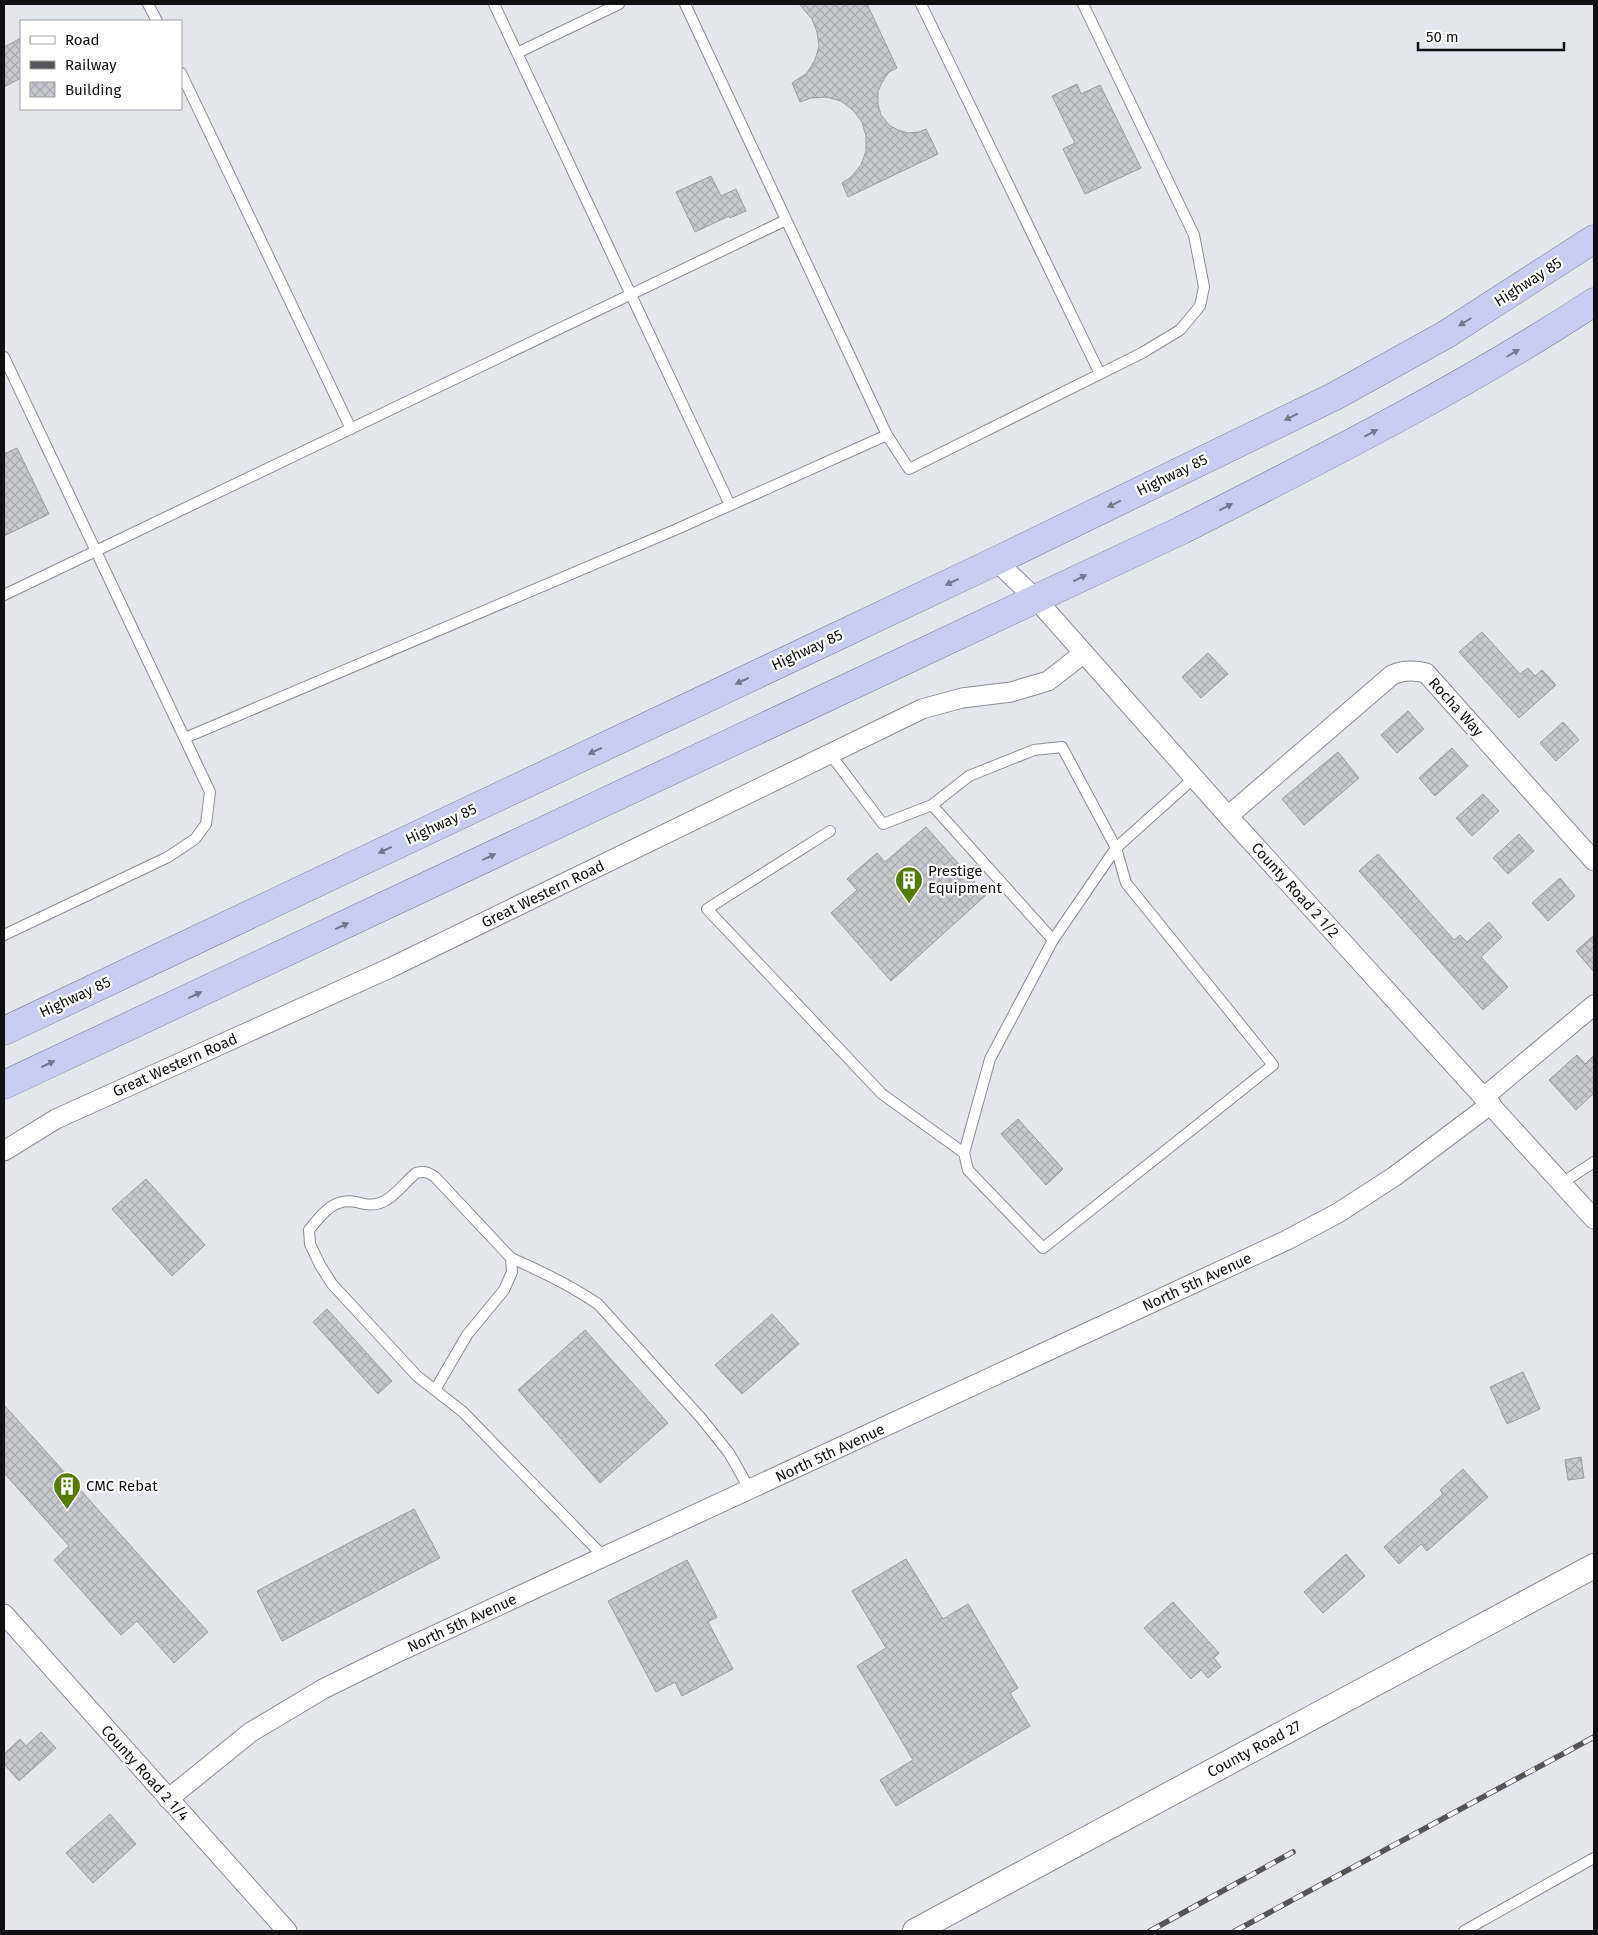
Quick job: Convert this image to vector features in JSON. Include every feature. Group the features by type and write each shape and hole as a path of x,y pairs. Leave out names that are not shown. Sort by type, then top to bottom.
{"highway":[{"name":"Highway 85","path":"4,1031 996,561 1374,376 1454,329 1594,239"},
{"path":"4,1085 1182,530 1346,447 1426,403 1543,335 1594,302"}],"street":[{"name":"County Road 2 1/2","path":"996,561 1036,599 1228,816 1489,1098 1594,1219"},
{"name":"Great Western Road","path":"4,1151 56,1119 392,967 922,709 962,698 1010,692 1048,681 1084,653"},
{"name":"Rocha Way","path":"1228,816 1392,675 1400,672 1417,671 1426,673 1594,861"},
{"path":"1489,1098 1594,1005"},
{"name":"North 5th Avenue","path":"168,1800 251,1732 323,1689 394,1654 605,1558 1287,1240 1338,1213 1395,1176 1489,1098"},
{"name":"County Road 27","path":"914,1931 1594,1566"},
{"name":"County Road 2 1/4","path":"4,1614 168,1800 287,1931"}],"lane":[{"path":"148,4 156,20"},
{"path":"494,4 730,505"},
{"path":"517,52 619,4"},
{"path":"685,4 887,435 909,468 1142,353 1180,330 1200,306 1204,287 1194,234 1083,4"},
{"path":"921,4 1100,374"},
{"path":"182,75 351,428"},
{"path":"4,595 786,220"},
{"path":"4,357 210,792 206,824 195,839 168,857 4,934"},
{"path":"185,738 730,505 887,435"},
{"path":"830,754 883,824 932,805 969,776 1034,750 1062,747 1116,848 1126,883 1273,1066 1043,1248 968,1170 964,1153 990,1059 1053,940 1116,848 1194,778"},
{"path":"932,805 1053,940"},
{"path":"830,831 707,909 882,1094 964,1153"},
{"path":"1562,1183 1594,1162"},
{"path":"605,1558 463,1412 418,1376 332,1284 310,1244 309,1230 323,1213 334,1205 346,1200 367,1204 380,1203 416,1174 428,1172 435,1177 511,1258 548,1274 578,1290 598,1304 729,1452 750,1490"},
{"path":"435,1390 467,1335 504,1290 512,1272 511,1258"},
{"path":"1464,1931 1594,1858"}],"building":[{"path":"799,4 867,4 897,68 889,72 878,92 878,104 881,115 889,125 898,130 908,133 926,129 938,154 848,197 842,183 851,177 861,165 866,151 866,136 862,122 853,110 841,101 826,97 811,98 800,102 792,83 807,73 815,60 819,46 817,32 812,19"},
{"path":"20,39 20,79 4,87 4,47"},
{"path":"1077,84 1081,94 1100,85 1141,168 1085,194 1063,149 1075,143 1052,96"},
{"path":"711,176 721,196 736,189 746,211 730,218 729,216 695,232 676,192"},
{"path":"17,448 49,514 4,536 4,454"},
{"path":"1482,632 1520,674 1528,668 1535,676 1542,670 1556,685 1519,718 1459,652"},
{"path":"1208,653 1228,674 1201,698 1182,677"},
{"path":"1408,711 1424,729 1397,753 1381,735"},
{"path":"1563,722 1579,740 1556,761 1540,743"},
{"path":"1452,748 1468,766 1435,796 1419,778"},
{"path":"1338,752 1359,778 1304,825 1282,799"},
{"path":"1483,794 1499,811 1472,836 1456,818"},
{"name":"Prestige Equipment","path":"926,827 986,895 891,981 831,913 857,890 847,879 877,853 885,862"},
{"path":"1519,834 1534,851 1508,874 1493,858"},
{"path":"1378,854 1454,940 1460,935 1467,942 1489,922 1502,937 1481,957 1508,987 1483,1010 1359,871"},
{"path":"1560,878 1575,896 1548,921 1532,903"},
{"path":"1594,935 1594,972 1576,951"},
{"path":"1577,1055 1585,1064 1594,1055 1594,1093 1576,1110 1549,1080"},
{"path":"1018,1119 1063,1169 1046,1185 1001,1134"},
{"path":"146,1179 205,1245 172,1276 112,1209"},
{"path":"327,1309 392,1381 378,1394 313,1322"},
{"path":"772,1314 799,1344 742,1394 715,1365"},
{"path":"585,1330 668,1423 600,1483 518,1390"},
{"path":"1523,1372 1540,1409 1507,1424 1490,1387"},
{"name":"CMC Rebat","path":"4,1405 208,1632 174,1663 137,1621 121,1635 54,1560 69,1546 4,1473"},
{"path":"1581,1457 1584,1478 1568,1480 1565,1460"},
{"path":"1463,1469 1488,1497 1427,1551 1421,1544 1399,1564 1384,1547 1443,1494 1440,1490"},
{"path":"414,1509 440,1558 282,1641 257,1591"},
{"path":"1346,1554 1365,1576 1323,1613 1304,1592"},
{"path":"906,1559 943,1619 968,1604 1018,1688 1010,1693 1030,1726 896,1806 880,1780 913,1760 857,1666 886,1648 852,1591"},
{"path":"687,1560 717,1617 708,1622 733,1669 682,1696 675,1682 656,1692 608,1601"},
{"path":"1173,1602 1219,1653 1214,1658 1221,1667 1208,1678 1201,1670 1191,1679 1144,1628"},
{"path":"41,1732 56,1748 19,1781 4,1764 4,1754 20,1739 26,1746"},
{"path":"110,1814 136,1844 93,1883 66,1853"}],"railway":[{"path":"1235,1931 1594,1737"},
{"path":"1150,1931 1293,1852"}],"place":[{"name":"Prestige Equipment","path":"909,904"},
{"name":"CMC Rebat","path":"67,1510"}]}
